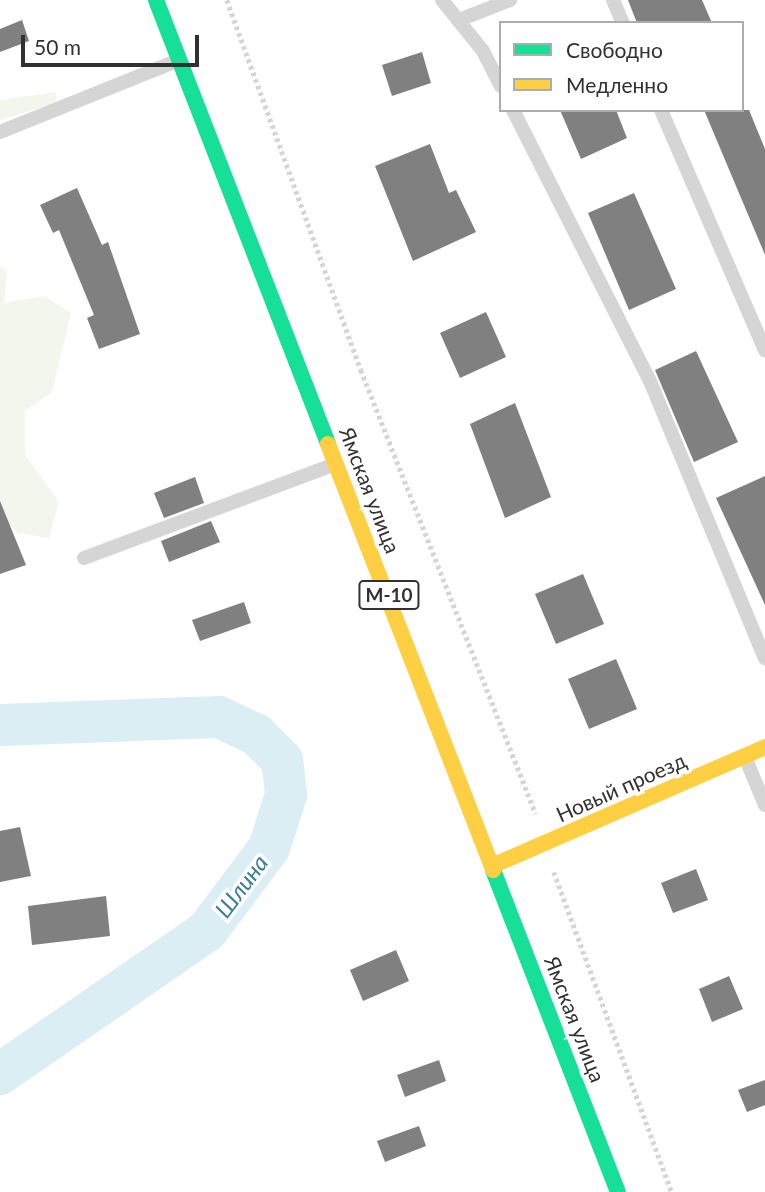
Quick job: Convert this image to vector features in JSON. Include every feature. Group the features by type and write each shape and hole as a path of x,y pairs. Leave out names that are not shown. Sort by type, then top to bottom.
{"main road":[{"name":"Ямская улица","path":"156,0 494,865 618,1192"},
{"name":"Новый проезд","path":"494,865 765,747"}],"lane":[{"path":"442,0 459,20 499,83"},
{"path":"459,20 510,0"},
{"path":"613,0 622,21"},
{"path":"0,132 180,60"},
{"path":"514,112 650,381 765,658"},
{"path":"662,112 765,350"},
{"path":"84,558 338,463"},
{"path":"744,756 765,805"}],"path":[{"path":"227,0 366,383 549,841 557,892 672,1192"}],"shaded area":[{"path":"56,92 56,103 0,120 0,100"},
{"path":"0,266 7,272 4,303 44,296 71,313 52,392 25,411 25,455 59,502 49,538 18,533 0,516"}],"building":[{"path":"628,0 702,0 711,21 636,21"},
{"path":"22,20 29,41 0,52 0,29"},
{"path":"422,52 431,83 392,96 382,65"},
{"path":"749,110 765,149 765,255 705,112"},
{"path":"561,112 617,112 627,138 581,159"},
{"path":"430,144 449,193 456,190 476,232 413,261 375,166"},
{"path":"77,188 102,245 108,242 140,334 99,349 87,318 94,315 59,230 53,233 40,205"},
{"path":"634,193 676,289 629,310 588,213"},
{"path":"486,312 506,357 460,378 440,333"},
{"path":"696,351 738,442 694,462 655,370"},
{"path":"515,403 551,497 505,518 470,424"},
{"path":"765,476 765,605 716,498"},
{"path":"195,477 204,503 164,518 154,493"},
{"path":"0,501 26,565 0,574"},
{"path":"211,521 220,542 169,562 161,541"},
{"path":"583,574 604,624 556,644 535,594"},
{"path":"244,602 251,623 200,641 192,620"},
{"path":"616,659 637,709 589,729 568,679"},
{"path":"20,827 31,876 0,882 0,831"},
{"path":"696,869 708,900 673,913 661,883"},
{"path":"106,896 110,936 32,945 28,906"},
{"path":"396,950 409,981 363,1001 350,970"},
{"path":"729,976 743,1009 712,1022 699,989"},
{"path":"439,1060 446,1081 405,1097 397,1075"},
{"path":"765,1080 765,1105 747,1112 738,1090"},
{"path":"419,1126 426,1146 385,1162 377,1141"}],"waterway":[{"name":"Шлина","path":"0,725 219,717 257,735 282,760 286,795 269,848 207,931 0,1074"}],"traffic: fast":[{"path":"156,0 328,444"},
{"path":"493,870 618,1192"}],"traffic: slow":[{"path":"328,444 493,870"},
{"path":"494,865 765,747"}]}
